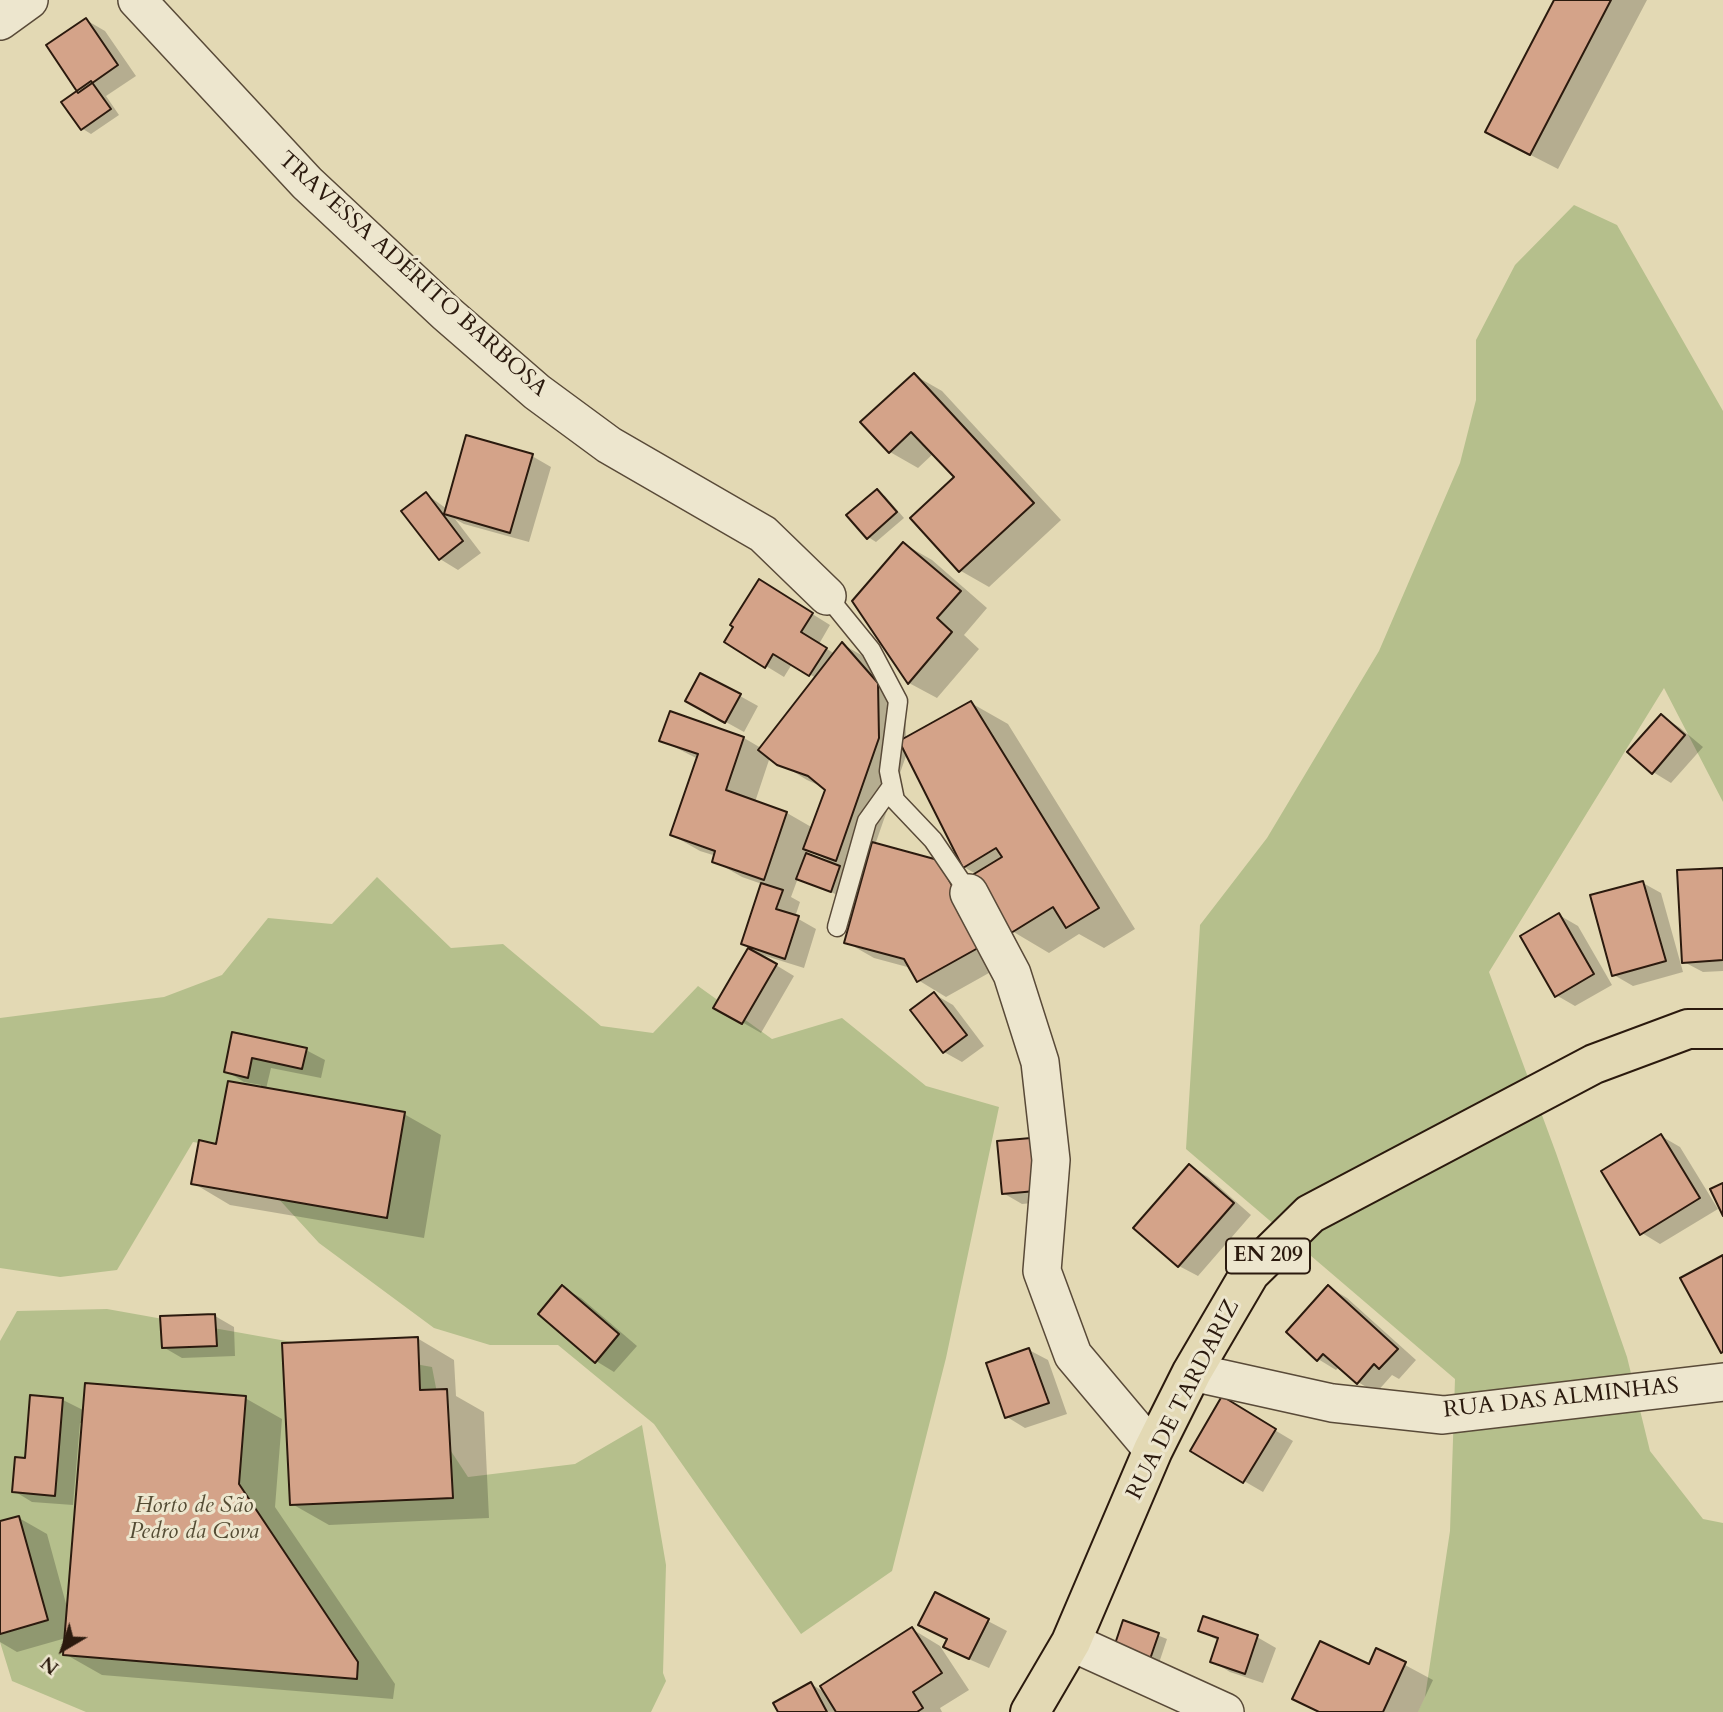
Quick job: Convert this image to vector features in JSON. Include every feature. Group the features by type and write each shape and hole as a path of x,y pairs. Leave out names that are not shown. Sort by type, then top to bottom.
{"main road":[{"name":"RUA DE TARDARIZ","path":"1030,1712 1071,1643 1153,1450 1192,1372 1250,1273 1310,1214 1594,1064 1688,1029 1723,1030"}],"street":[{"path":"0,21 29,0"},
{"name":"TRAVESSA ADÉRITO BARBOSA","path":"136,0 307,183 446,313 527,383 609,445 763,534 827,596"},
{"name":"TRAVESSA ADÉRITO BARBOSA","path":"969,893 1012,974 1040,1062 1051,1160 1042,1271 1073,1356 1153,1450"},
{"name":"RUA DAS ALMINHAS","path":"1192,1372 1332,1403 1443,1415 1723,1382"},
{"path":"1071,1643 1225,1712"}],"lane":[{"name":"TRAVESSA ADÉRITO BARBOSA","path":"827,596 871,650 898,701 889,771 895,800 933,840 969,893"},
{"path":"837,927 867,821 892,786"}],"green space":[{"path":"1574,205 1617,225 1723,411 1723,802 1664,688 1489,972 1627,1357 1650,1451 1703,1519 1723,1523 1723,1712 1418,1712 1425,1697 1450,1531 1455,1379 1186,1149 1200,925 1267,838 1379,651 1460,463 1476,400 1476,340 1515,265"},
{"path":"377,877 451,948 503,944 601,1026 653,1033 698,986 772,1039 842,1018 926,1086 999,1107 946,1358 892,1571 801,1634 654,1424 558,1345 490,1345 434,1328 319,1243 232,1148 193,1142 117,1270 60,1277 0,1268 0,1018 164,997 222,975 268,918 332,924"},
{"name":"Horto de São Pedro da Cova","path":"107,1309 432,1367 447,1445 468,1477 575,1464 642,1425 666,1565 663,1673 666,1681 651,1712 86,1712 12,1681 0,1642 0,1341 17,1311"}],"building":[{"path":"1554,0 1611,0 1530,155 1485,132"},
{"path":"86,18 118,65 78,93 46,45"},
{"path":"91,81 111,109 81,130 61,102"},
{"path":"914,373 1034,503 959,572 910,518 954,477 911,432 889,453 860,422"},
{"path":"466,435 533,454 510,533 444,514"},
{"path":"877,489 897,512 867,539 846,515"},
{"path":"426,492 463,541 439,560 401,511"},
{"path":"903,542 961,591 937,618 952,632 908,684 852,601"},
{"path":"759,579 813,613 801,632 827,648 809,676 773,654 765,668 724,642 733,627 730,625"},
{"path":"842,642 878,683 879,738 836,861 803,849 825,790 808,776 777,765 758,750"},
{"path":"700,673 741,694 725,723 685,701"},
{"path":"971,701 1099,908 1066,928 1053,907 1011,933 974,874 1002,857 996,848 963,868 899,741"},
{"path":"670,711 744,737 726,790 787,812 764,880 712,862 715,851 670,835 698,754 659,741"},
{"path":"1661,714 1685,735 1652,774 1627,752"},
{"path":"872,842 938,860 981,938 978,948 917,982 904,959 844,943"},
{"path":"806,853 840,866 831,892 796,879"},
{"path":"1723,868 1723,960 1682,963 1677,870"},
{"path":"1643,881 1666,961 1612,976 1590,895"},
{"path":"761,883 783,890 776,909 799,916 785,959 741,944"},
{"path":"1559,913 1594,974 1555,997 1520,936"},
{"path":"748,948 777,964 742,1024 713,1008"},
{"path":"934,992 967,1035 943,1053 910,1010"},
{"path":"232,1032 307,1048 302,1069 252,1058 248,1078 224,1072"},
{"path":"228,1081 405,1112 387,1218 191,1184 199,1140 216,1144"},
{"path":"1661,1134 1700,1198 1640,1235 1601,1171"},
{"path":"1031,1138 1036,1191 1002,1194 997,1141"},
{"path":"1189,1164 1234,1203 1178,1267 1133,1228"},
{"path":"1723,1183 1723,1216 1710,1189"},
{"path":"1723,1255 1723,1352 1721,1353 1680,1278"},
{"path":"562,1285 619,1334 595,1363 538,1314"},
{"path":"1328,1285 1398,1349 1379,1369 1374,1364 1357,1384 1323,1354 1317,1361 1286,1332"},
{"path":"215,1314 217,1346 162,1348 160,1316"},
{"path":"418,1337 420,1390 447,1389 453,1498 290,1505 282,1343"},
{"path":"1029,1348 1049,1403 1005,1418 986,1363"},
{"path":"85,1383 246,1396 239,1484 358,1662 357,1679 63,1655"},
{"path":"30,1395 63,1398 55,1496 12,1492 15,1457 25,1458"},
{"path":"1222,1396 1276,1429 1243,1483 1190,1451"},
{"path":"19,1516 48,1620 0,1634 0,1521"},
{"path":"935,1592 989,1619 969,1659 943,1647 947,1639 918,1625"},
{"path":"1203,1616 1258,1635 1245,1674 1210,1662 1218,1638 1198,1631"},
{"path":"1123,1620 1159,1633 1148,1665 1112,1653"},
{"path":"912,1627 942,1673 913,1692 923,1708 917,1712 836,1712 820,1686"},
{"path":"1320,1641 1369,1664 1376,1648 1406,1662 1383,1712 1319,1712 1292,1699"},
{"path":"811,1682 827,1712 778,1712 773,1703"}]}
